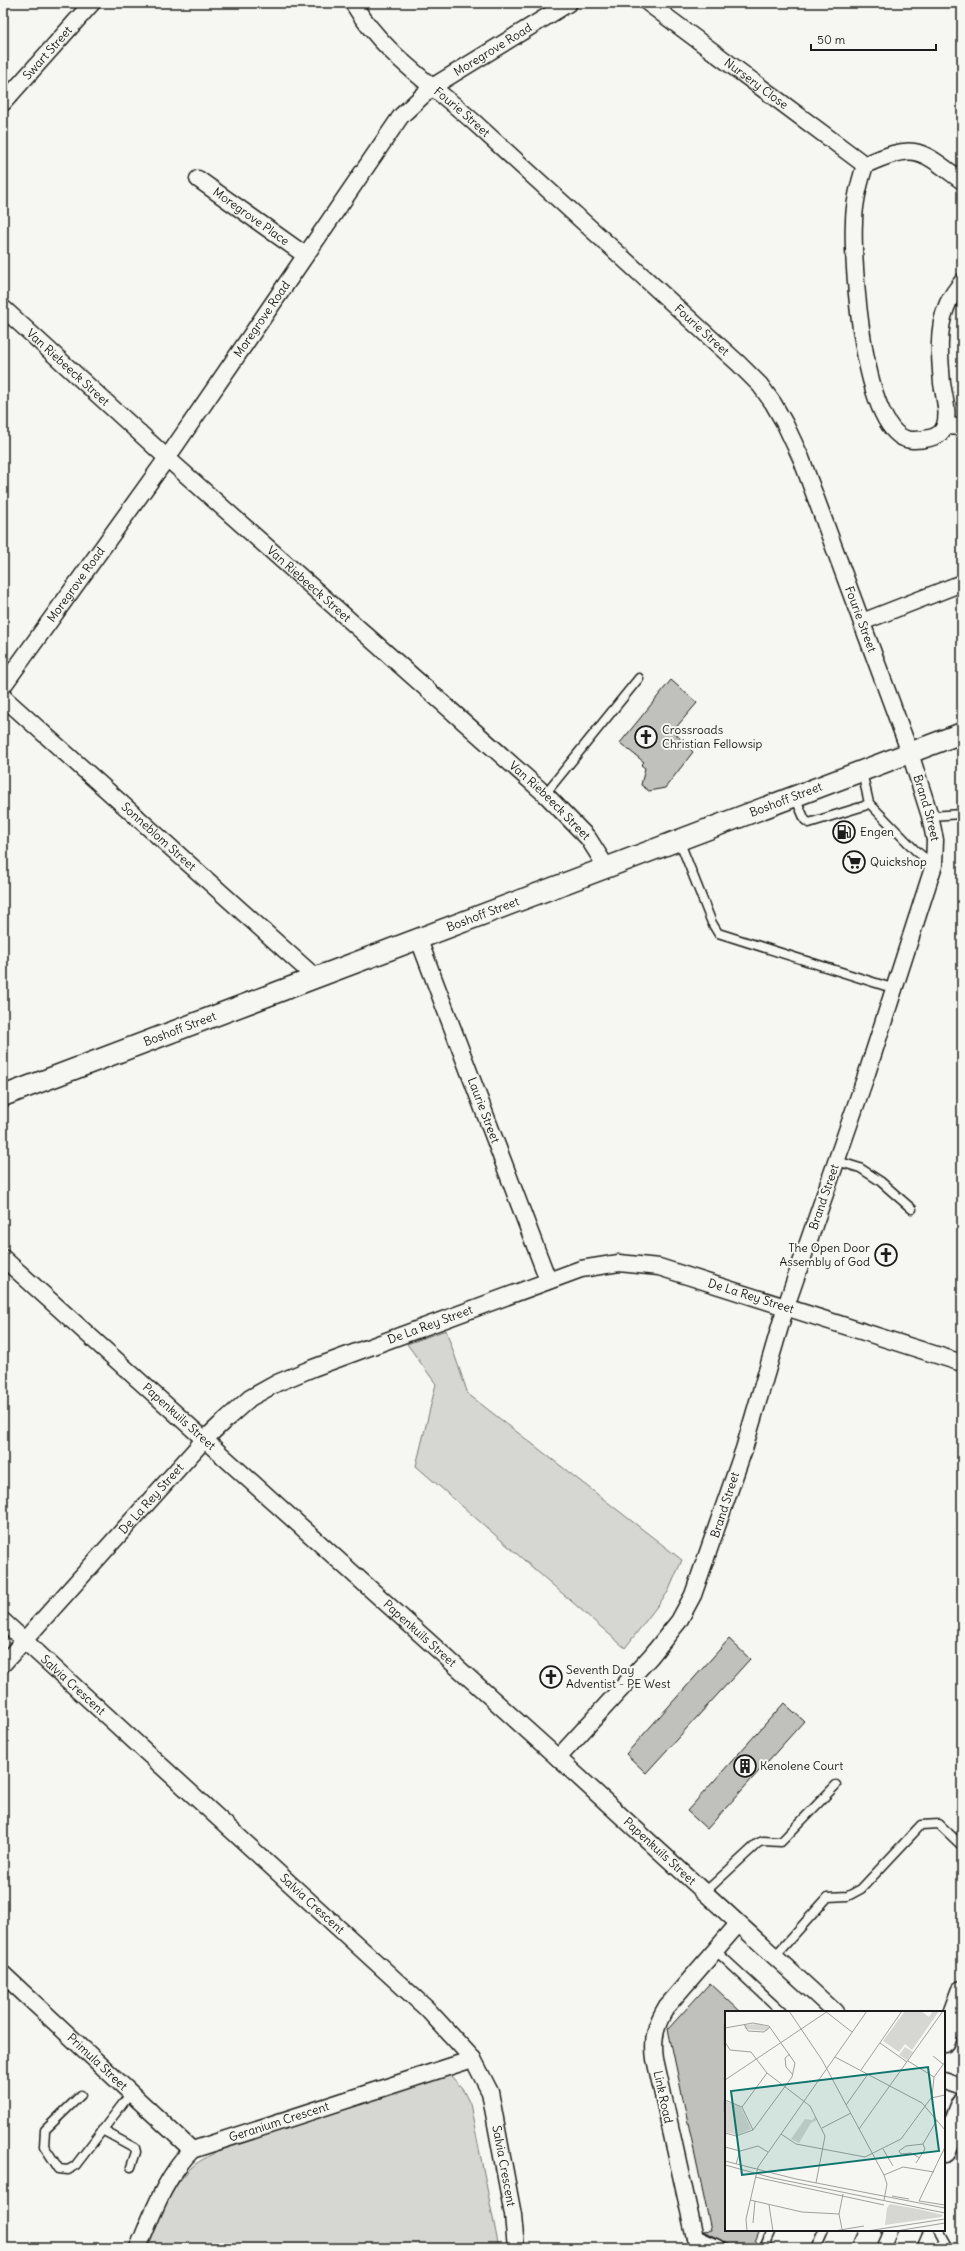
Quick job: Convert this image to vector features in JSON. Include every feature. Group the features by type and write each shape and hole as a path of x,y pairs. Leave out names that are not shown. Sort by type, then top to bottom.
{"main road":[{"path":"945,2038 962,1992"},
{"path":"945,2148 962,2106"},
{"path":"863,2248 871,2231"},
{"path":"903,2248 911,2231"}],"street":[{"name":"Swart Street","path":"3,103 92,3"},
{"name":"Fourie Street","path":"353,3 368,25 388,46 432,87 473,121 760,385 785,424 801,458 910,754"},
{"name":"Moregrove Road","path":"3,686 167,458 401,116 432,87 569,3"},
{"name":"Nursery Close","path":"648,3 865,165"},
{"path":"962,181 931,158 914,150 890,154 865,165 855,206 854,244 865,358 874,394 886,421 893,432 900,437 912,441 921,440 937,435 945,426 946,409 941,349 942,322 951,297 962,282"},
{"name":"Moregrove Place","path":"198,179 305,255"},
{"name":"Van Riebeeck Street","path":"3,308 167,458 544,794 588,838 607,868"},
{"path":"945,426 962,427"},
{"path":"862,622 962,583"},
{"name":"Sonneblom Street","path":"3,697 315,977"},
{"name":"Boshoff Street","path":"3,1096 315,977 419,940 679,840 910,754 962,732"},
{"name":"Brand Street","path":"558,1758 651,1656 679,1622 693,1595 744,1449 786,1306 895,989 934,865 935,840 930,816 910,754"},
{"name":"Laurie Street","path":"419,940 548,1280"},
{"name":"Papenkuils Street","path":"3,1258 558,1758 834,2011"},
{"name":"De La Rey Street","path":"3,1664 204,1440 250,1398 277,1383 548,1280 581,1269 604,1265 640,1264 659,1267 962,1363"},
{"name":"Salvia Crescent","path":"3,1621 427,2009 474,2060 490,2092 513,2215 516,2248"},
{"name":"Link Road","path":"717,2248 692,2243 655,2059 654,2033 658,2021 667,2006 738,1924"},
{"name":"Primula Street","path":"3,1974 192,2150"},
{"name":"Geranium Crescent","path":"138,2248 168,2181 178,2164 192,2150 428,2073 474,2060"},
{"path":"945,2081 962,2087"}],"lane":[{"path":"544,794 639,678"},
{"path":"862,772 869,803 916,851 934,865"},
{"path":"795,797 806,822 812,823 869,803"},
{"path":"930,816 962,814"},
{"path":"679,840 712,924 718,933 895,989"},
{"path":"837,1161 860,1168 880,1181 912,1209"},
{"path":"704,1893 758,1843 763,1841 781,1842 836,1785"},
{"path":"774,1957 828,1897 856,1893 921,1825 939,1824 962,1846"},
{"path":"715,1950 781,2011"},
{"path":"81,2095 45,2130 44,2146 59,2169 68,2170 75,2166 131,2093"},
{"path":"102,2130 135,2148 136,2152 131,2167"},
{"path":"764,2248 772,2231"},
{"path":"816,2248 824,2231"},
{"path":"939,2231 948,2248"}],"shaded area":[{"path":"446,1330 468,1394 682,1560 668,1592 625,1648 416,1466 436,1384 407,1344"},
{"path":"450,2075 462,2088 470,2104 499,2248 147,2248 164,2207 175,2187 189,2170 204,2159 220,2150"}],"building":[{"name":"Crossroads Christian Fellowsip","path":"671,680 697,703 673,731 693,752 665,788 649,791 641,785 645,768 641,765 644,762 620,743"},
{"path":"729,1639 750,1659 646,1773 626,1754"},
{"name":"Kenolene Court","path":"784,1703 804,1721 707,1829 687,1811"},
{"path":"710,1983 740,2011 725,2011 725,2231 760,2231 753,2248 735,2248 703,2231 711,2230 668,2029"}],"place":[{"name":"Crossroads Christian Fellowsip","path":"646,737"},
{"name":"Engen","path":"844,832"},
{"name":"Quickshop","path":"854,862"},
{"name":"The Open Door Assembly of God","path":"886,1255"},
{"name":"Seventh Day Adventist - PE West","path":"551,1677"},
{"name":"Kenolene Court","path":"745,1766"}]}
